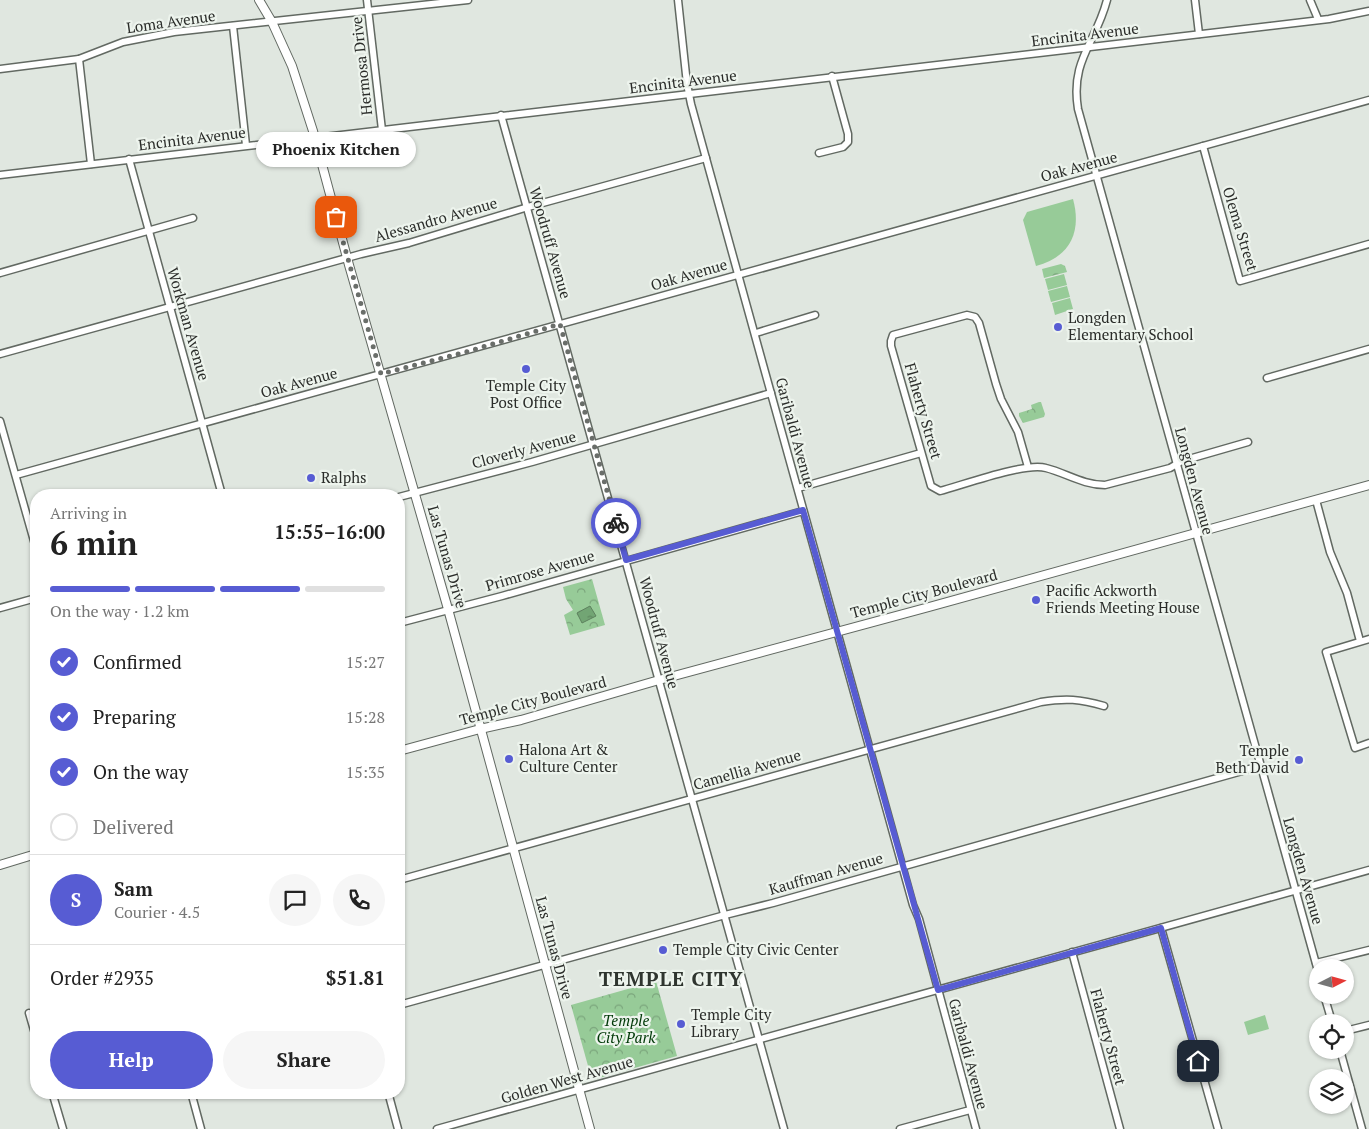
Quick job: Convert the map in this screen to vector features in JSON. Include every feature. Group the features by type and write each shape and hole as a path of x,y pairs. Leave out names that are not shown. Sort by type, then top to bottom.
{"main road":[{"name":"Las Tunas Drive","path":"258,0 272,22 292,66 315,138 347,258 448,609 590,1129"},
{"name":"Temple City Boulevard","path":"405,749 521,720 659,680 1369,485"},
{"path":"0,865 30,856"}],"street":[{"name":"Hermosa Drive","path":"367,0 382,130"},
{"name":"Loma Avenue","path":"0,68 79,59 123,42 174,32 468,0"},
{"name":"Garibaldi Avenue","path":"678,0 689,94 976,1129"},
{"name":"Longden Avenue","path":"1107,0 1100,22 1087,47 1079,69 1076,95 1078,109 1315,959"},
{"path":"1195,0 1199,34"},
{"path":"1310,0 1318,20"},
{"name":"Encinita Avenue","path":"0,175 1318,20 1369,11"},
{"path":"233,26 246,146"},
{"path":"79,59 91,164"},
{"path":"819,153 843,147 848,142 848,134 832,76"},
{"name":"Oak Avenue","path":"16,476 1369,100"},
{"name":"Woodruff Avenue","path":"501,115 784,1129"},
{"name":"Olema Street","path":"1203,146 1240,281 1369,244"},
{"name":"Alessandro Avenue","path":"0,354 170,306 445,233 528,207 706,158"},
{"name":"Workman Avenue","path":"129,159 220,489"},
{"path":"0,273 193,218"},
{"path":"756,333 815,315"},
{"name":"Flaherty Street","path":"967,315 975,317 980,323 1001,399 1018,432 1028,467 940,491 935,490 931,486 921,453 891,346 892,337 896,333 967,315"},
{"path":"1267,378 1369,349"},
{"name":"Cloverly Avenue","path":"405,496 532,462 771,393"},
{"path":"0,421 3,441 16,476 30,526"},
{"path":"1028,467 1046,468 1082,482 1105,485 1170,468 1182,461 1248,442"},
{"path":"798,488 921,453"},
{"path":"1316,500 1330,552 1347,593 1360,641"},
{"name":"Primrose Avenue","path":"405,621 502,596 803,510"},
{"path":"0,608 30,600"},
{"path":"1369,639 1326,652 1355,748 1369,743"},
{"name":"Camellia Avenue","path":"405,878 1041,702 1076,699 1104,706"},
{"name":"Kauffman Avenue","path":"405,1003 1260,766"},
{"name":"Golden West Avenue","path":"436,1129 1369,870"},
{"path":"1161,928 1218,1129"},
{"path":"1332,959 1369,950"},
{"name":"Flaherty Street","path":"1072,952 1120,1129"},
{"path":"1354,1029 1369,1025"},
{"path":"1342,1059 1362,1129"},
{"path":"54,1099 63,1129"},
{"path":"193,1099 201,1129"},
{"path":"390,1099 398,1129"},
{"path":"900,1129 970,1110"}],"green space":[{"path":"1073,199 1076,222 1071,242 1057,256 1048,262 1036,266 1023,220 1027,212"},
{"path":"1061,264 1065,266 1067,272 1044,278 1042,269"},
{"path":"1064,274 1067,285 1048,290 1045,279"},
{"path":"1067,286 1070,297 1051,302 1048,291"},
{"path":"1070,298 1073,309 1055,315 1052,303"},
{"path":"1041,402 1045,414 1044,417 1023,423 1019,413 1032,409 1031,405"},
{"path":"592,579 605,625 570,635 564,615 573,610 566,599 563,587"},
{"name":"Temple City Park","path":"656,981 677,1056 592,1080 571,1005"},
{"path":"1265,1015 1269,1029 1248,1035 1244,1022"}],"water":[{"path":"590,606 596,616 582,623 577,613"}],"way so far":[{"path":"336,217 381,374 466,352 560,324 616,523"}],"place":[{"name":"Phoenix Kitchen","path":"336,217"},
{"name":"Longden Elementary School","path":"1058,327"},
{"name":"Temple City Post Office","path":"526,369"},
{"name":"Ralphs","path":"311,478"},
{"name":"Pacific Ackworth Friends Meeting House","path":"1036,600"},
{"name":"Halona Art & Culture Center","path":"509,759"},
{"name":"Temple Beth David","path":"1299,760"},
{"name":"Temple City Civic Center","path":"663,950"},
{"name":"Temple City Library","path":"681,1024"}],"district":[{"name":"TEMPLE CITY","path":"671,979"}],"route":[{"path":"616,523 626,560 803,510 938,990 1161,928 1198,1061"}]}
